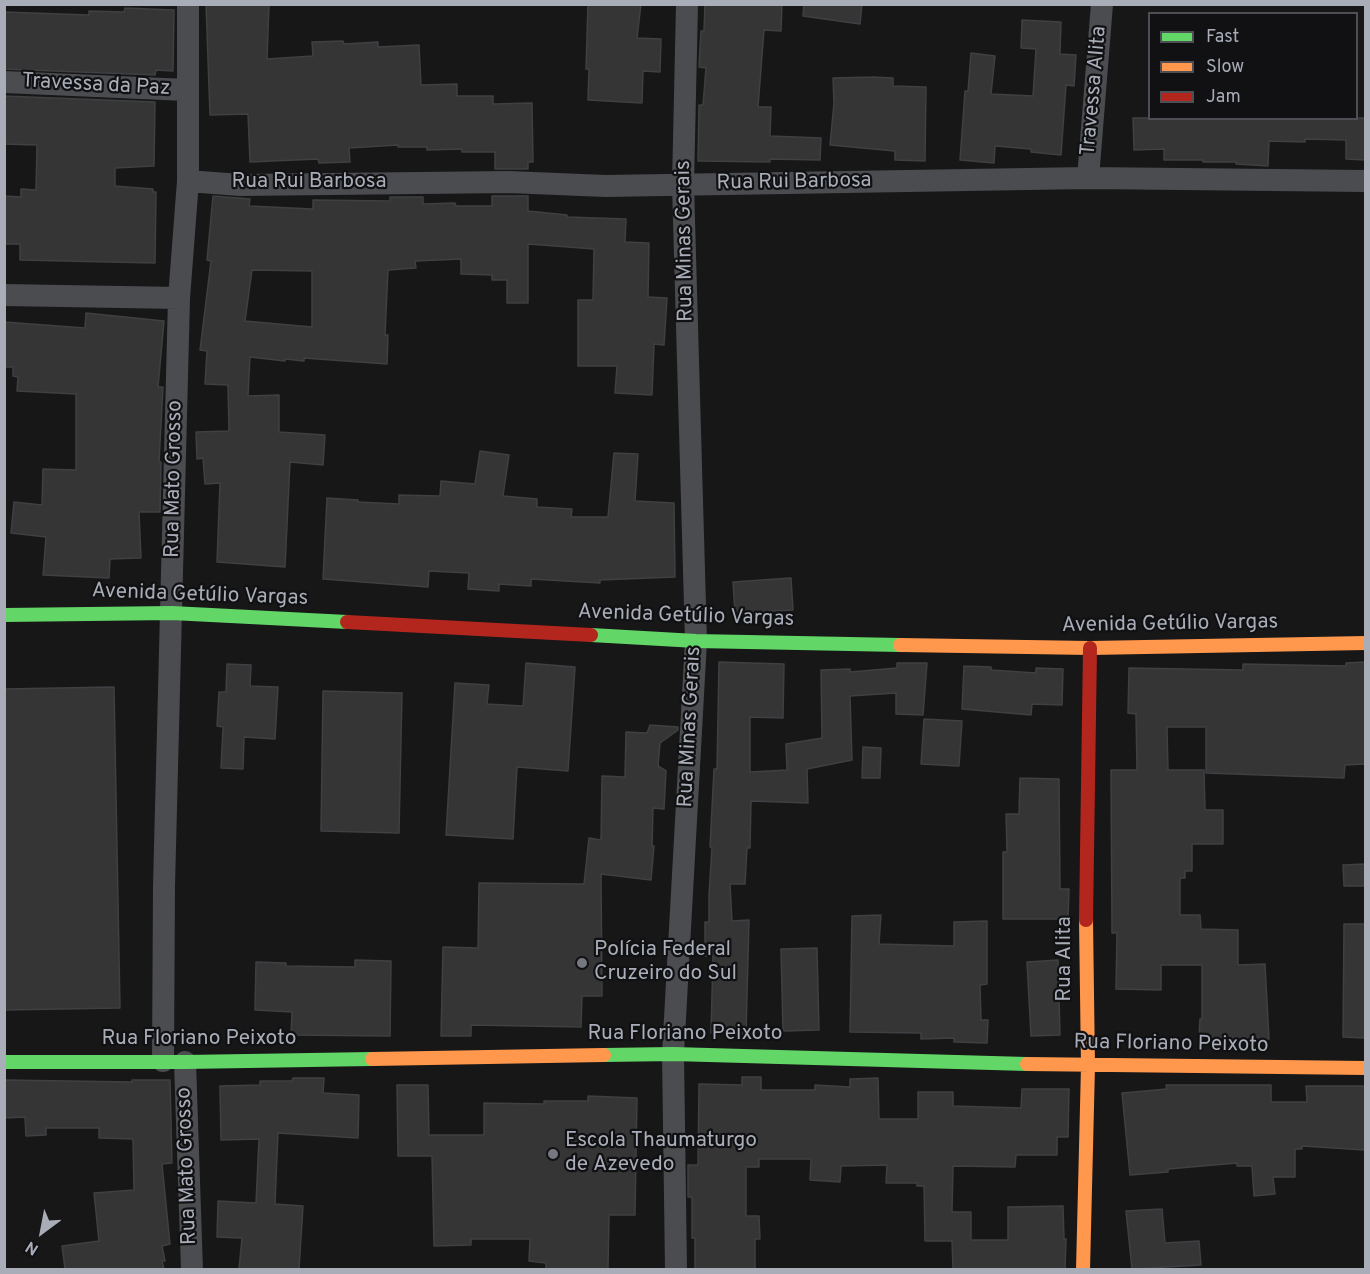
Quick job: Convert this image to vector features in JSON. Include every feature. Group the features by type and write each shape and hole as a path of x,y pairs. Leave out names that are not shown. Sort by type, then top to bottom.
{"street":[{"name":"Rua Mato Grosso","path":"188,4 188,182 179,298 164,886 174,1061 192,1269"},
{"name":"Rua Minas Gerais","path":"676,1269 673,1054 696,640 683,185 687,4"},
{"name":"Travessa Alita","path":"1088,178 1102,4"},
{"name":"Travessa da Paz","path":"4,82 187,90"},
{"name":"Rua Rui Barbosa","path":"188,182 240,184 509,182 605,186 1088,178 1365,181"},
{"path":"4,295 179,298"},
{"name":"Avenida Getúlio Vargas","path":"4,615 172,613 696,640 1090,648 1365,643"},
{"name":"Rua Alita","path":"1083,1269 1088,1066 1086,934 1090,648"},
{"name":"Rua Floriano Peixoto","path":"4,1062 673,1054 1088,1066 1365,1068"}],"building":[{"path":"206,4 269,4 267,59 313,56 312,42 343,41 344,44 378,42 378,47 419,45 421,85 457,84 457,96 493,96 493,104 532,103 533,162 528,162 528,169 495,169 495,152 462,152 462,149 427,150 427,147 398,147 398,145 349,148 350,162 319,163 318,159 250,162 248,114 210,115"},
{"path":"588,4 641,4 637,38 661,39 660,72 643,71 642,103 588,100 589,69 586,69"},
{"path":"705,4 782,4 781,31 764,30 758,107 771,107 770,136 821,138 820,160 698,161 699,105 703,105 706,68 699,67"},
{"path":"804,4 862,4 860,24 803,16"},
{"path":"125,8 174,10 173,71 156,70 155,75 4,69 4,12 89,15 89,11 124,12"},
{"path":"1022,20 1061,22 1060,54 1076,55 1074,86 1066,85 1061,155 1031,152 1031,149 995,146 994,163 960,160 965,91 968,91 971,53 995,56 991,94 1033,96 1036,49 1021,48"},
{"path":"833,78 893,78 893,86 926,87 925,161 895,160 895,151 830,145 834,103"},
{"path":"4,96 155,102 154,166 115,168 115,186 153,189 153,192 156,192 155,263 20,260 20,244 4,244 4,196 21,197 21,189 36,190 37,145 4,144"},
{"path":"1133,118 1148,118 1148,120 1358,120 1358,118 1365,118 1365,160 1346,159 1346,140 1269,141 1268,166 1236,164 1236,162 1203,162 1203,160 1164,160 1164,149 1134,150"},
{"path":"213,196 250,199 249,206 313,209 313,200 390,201 390,197 423,197 423,204 455,203 456,206 492,206 492,196 528,196 528,211 567,215 567,217 626,219 625,242 649,243 648,297 667,298 664,345 654,344 652,395 615,393 617,366 578,366 578,300 593,300 594,249 528,244 528,303 507,303 507,280 492,280 492,275 461,274 461,259 415,261 416,268 388,270 385,335 388,335 387,364 304,358 304,361 285,359 285,361 250,357 248,396 279,395 279,432 325,435 323,465 290,462 285,567 217,562 220,483 205,484 203,458 197,459 196,432 229,431 228,385 205,384 207,351 200,350 211,261 207,260","holes":["252,270 312,271 312,327 245,321"]},
{"path":"86,313 164,321 158,387 163,387 159,462 161,462 160,512 139,512 141,558 110,559 109,578 43,575 46,537 11,533 14,502 42,505 43,469 76,470 76,394 17,391 18,377 13,376 13,367 4,367 4,322 85,328"},
{"path":"480,451 509,455 503,496 537,499 537,507 572,509 571,517 608,517 614,453 638,454 635,501 674,503 675,577 600,580 600,583 531,579 531,586 499,584 499,591 468,589 469,573 429,571 428,587 323,579 327,498 399,504 399,495 440,496 441,481 475,484"},
{"path":"791,578 793,610 735,613 733,582"},
{"path":"719,662 784,664 783,718 750,717 750,772 787,770 786,744 822,738 821,670 850,669 850,672 897,668 897,663 927,663 923,715 896,714 896,693 850,696 852,760 807,769 808,803 751,801 750,848 747,848 745,884 730,884 732,921 749,920 746,1034 711,1033 713,956 705,956 705,922 709,922 714,769 717,769"},
{"path":"1365,662 1365,764 1345,765 1344,778 1206,773 1206,727 1167,727 1168,770 1204,770 1205,810 1223,810 1223,844 1192,844 1192,871 1185,871 1185,878 1180,878 1180,915 1200,915 1201,929 1238,930 1238,965 1265,964 1269,1039 1199,1037 1200,1019 1202,1019 1202,965 1161,965 1161,990 1116,989 1117,933 1112,933 1111,770 1137,770 1136,714 1128,713 1129,668 1243,670 1243,664 1346,666 1346,663"},
{"path":"526,663 575,667 568,771 517,767 513,839 446,835 455,683 489,685 487,704 523,706"},
{"path":"227,664 251,665 250,686 278,687 275,739 244,737 243,769 221,768 223,727 217,726 219,692 226,692"},
{"path":"964,666 1036,673 1036,668 1063,669 1062,705 1032,704 1031,715 962,709"},
{"path":"114,687 120,1008 4,1010 4,689"},
{"path":"323,691 402,693 399,833 321,831"},
{"path":"924,719 962,721 959,766 921,764"},
{"path":"650,725 678,727 678,730 660,743 658,766 666,771 664,809 653,808 652,846 654,846 651,880 601,874 602,996 582,996 581,1027 471,1025 471,1036 441,1036 443,947 478,948 479,883 584,884 589,838 601,840 602,776 625,777 626,732 647,733"},
{"path":"863,747 881,748 880,778 862,778"},
{"path":"1020,778 1059,779 1060,889 1069,889 1068,919 1003,919 1003,852 1007,852 1006,814 1019,814"},
{"path":"1365,864 1365,886 1344,886 1343,865"},
{"path":"881,915 879,944 954,946 954,922 987,921 987,984 980,985 981,1020 988,1020 987,1043 954,1042 954,1038 921,1039 921,1033 850,1032 852,916"},
{"path":"1344,924 1365,924 1365,1038 1343,1037"},
{"path":"817,948 819,1030 783,1031 781,949"},
{"path":"355,960 391,961 390,1036 291,1035 292,1012 255,1010 256,962 286,963 286,966 355,967"},
{"path":"1058,960 1060,1035 1031,1036 1027,962"},
{"path":"742,1077 761,1077 761,1090 815,1090 815,1085 850,1087 850,1079 878,1078 879,1119 918,1119 918,1092 953,1092 953,1106 1021,1108 1022,1089 1069,1089 1068,1137 1057,1137 1057,1155 1016,1155 1015,1167 953,1166 952,1212 971,1212 971,1240 1008,1240 1008,1207 1063,1206 1064,1239 1066,1239 1065,1269 953,1269 952,1241 925,1241 924,1186 917,1186 917,1183 886,1183 887,1165 841,1166 840,1182 810,1180 811,1159 759,1159 759,1167 746,1167 746,1216 759,1216 760,1239 755,1239 755,1269 695,1269 692,1197 688,1197 688,1165 698,1165 699,1084 742,1085"},
{"path":"293,1078 324,1078 323,1093 359,1095 358,1138 278,1133 275,1204 303,1206 299,1269 239,1269 242,1238 217,1237 218,1201 256,1203 259,1139 221,1140 220,1086 260,1085 260,1081 292,1081"},
{"path":"4,1080 132,1082 132,1080 170,1080 172,1163 162,1164 170,1244 162,1246 164,1269 65,1269 62,1246 99,1241 94,1193 134,1190 133,1139 99,1138 99,1128 46,1128 46,1135 26,1136 25,1117 4,1118"},
{"name":"Escola Thaumaturgo de Azevedo","path":"397,1085 428,1085 429,1135 484,1135 484,1103 544,1104 544,1101 588,1101 588,1096 637,1098 635,1215 609,1215 608,1269 546,1269 546,1263 529,1261 530,1239 471,1239 471,1245 434,1246 432,1156 398,1156"},
{"path":"1166,1085 1271,1085 1271,1102 1307,1102 1306,1086 1365,1086 1365,1150 1302,1146 1302,1149 1295,1149 1295,1177 1273,1177 1275,1194 1254,1196 1252,1166 1237,1166 1237,1163 1130,1175 1122,1093 1167,1089"},
{"path":"1162,1209 1165,1243 1199,1241 1201,1265 1132,1269 1126,1211"}],"traffic: fast":[{"path":"4,615 172,613 347,622"},
{"path":"591,635 696,641 900,645"},
{"path":"604,1055 673,1054 1027,1064"},
{"path":"4,1062 372,1059"}],"traffic: slow":[{"path":"900,645 1090,648 1366,643"},
{"path":"1083,1270 1088,1066 1086,920"},
{"path":"372,1059 604,1055"},
{"path":"1027,1064 1366,1068"}],"traffic: jam":[{"path":"347,622 591,635"},
{"path":"1086,920 1090,648"}],"place":[{"name":"Polícia Federal Cruzeiro do Sul","path":"582,963"},
{"name":"Escola Thaumaturgo de Azevedo","path":"553,1154"}]}
